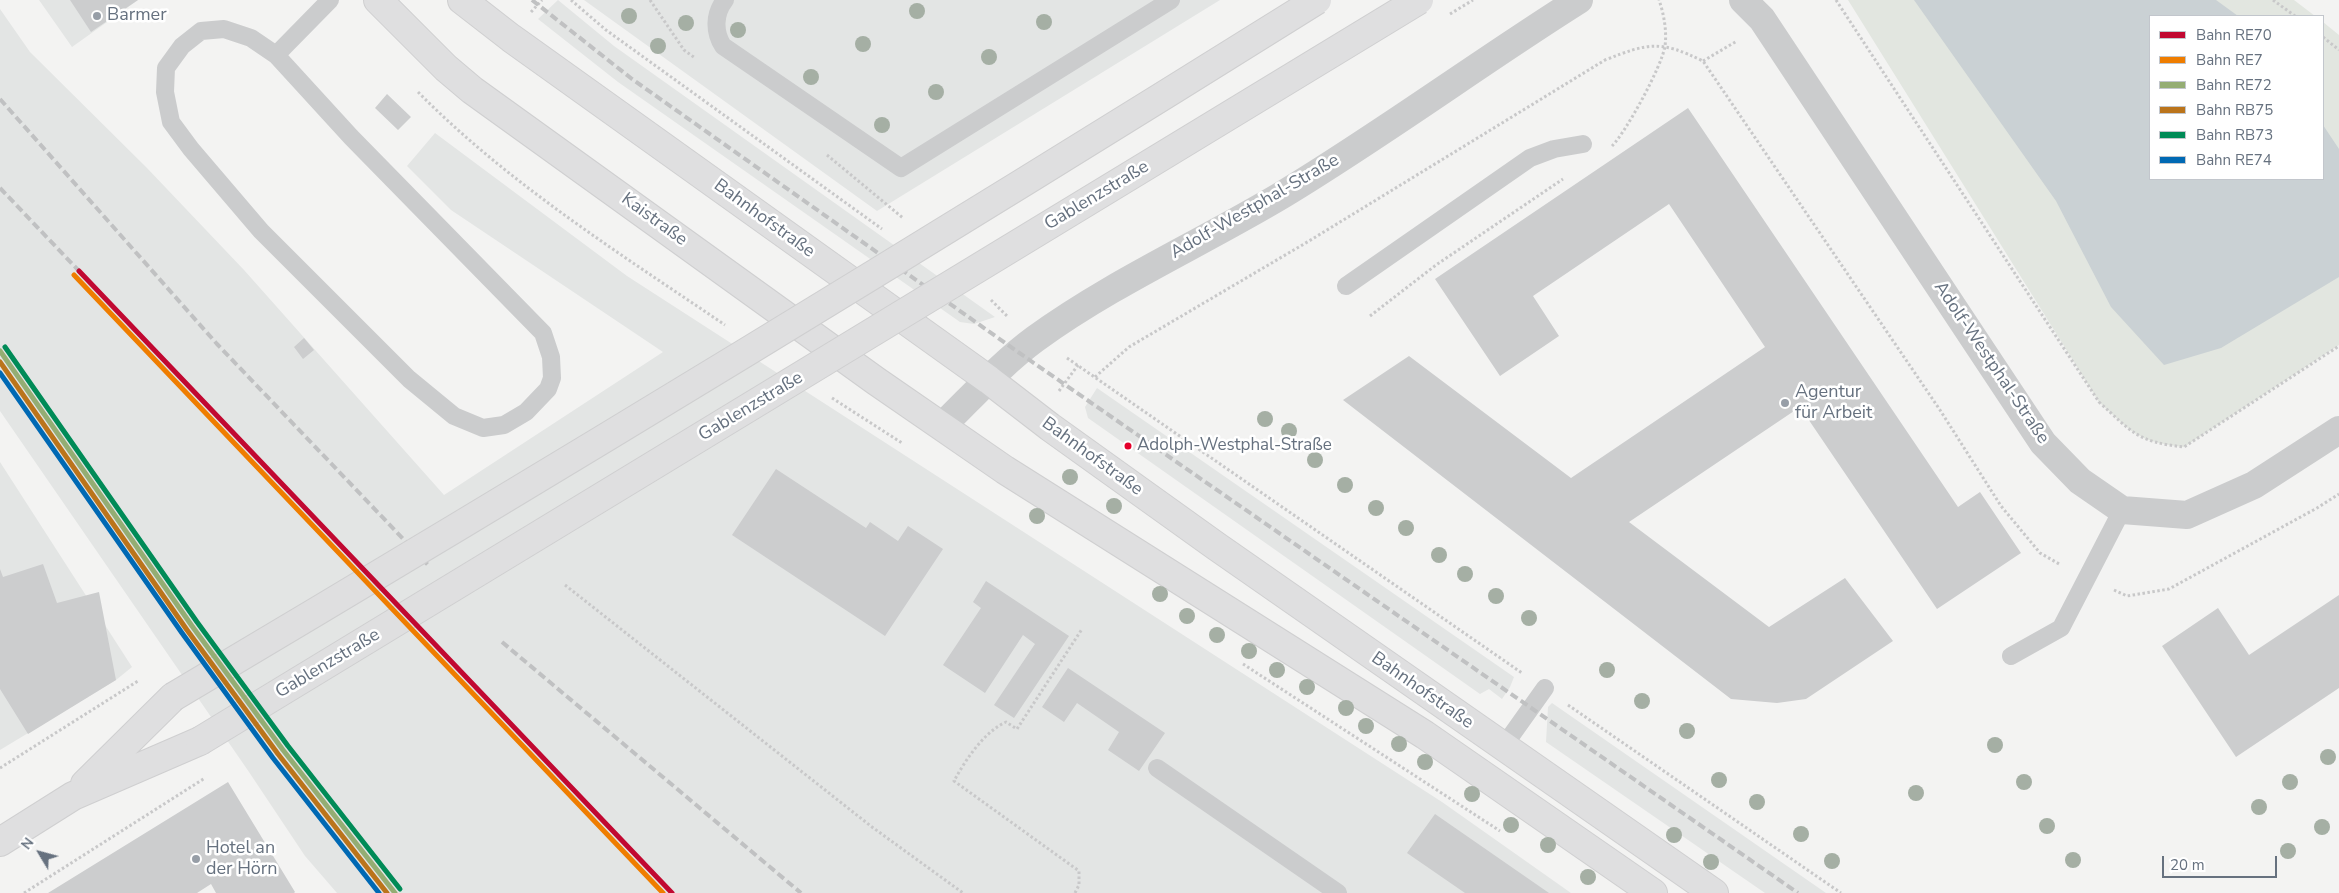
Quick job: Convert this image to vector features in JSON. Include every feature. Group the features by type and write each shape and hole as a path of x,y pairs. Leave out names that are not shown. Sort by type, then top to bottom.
{"main road":[{"name":"Kaistraße","path":"378,0 446,68 472,90 942,426"},
{"name":"Gablenzstraße","path":"73,796 173,697 523,488 1110,130 1317,0"},
{"name":"Gablenzstraße","path":"0,842 73,796 200,741 1419,0"},
{"name":"Bahnhofstraße","path":"469,6 989,380 1124,480 1714,893"},
{"name":"Bahnhofstraße","path":"942,426 1102,532 1272,637 1425,735 1653,893"}],"street":[{"name":"Adolf-Westphal-Straße","path":"942,426 1018,352 1075,312 1157,264 1281,196 1439,94 1579,0"},
{"name":"Adolf-Westphal-Straße","path":"1743,0 1762,19 2043,443 2080,481 2122,510"},
{"path":"2122,510 2187,515 2254,485 2339,430"}],"lane":[{"path":"276,55 330,0"},
{"path":"725,0 716,22 718,37 723,46 901,168 1171,0"},
{"path":"224,29 251,38 276,55 351,138 543,333 551,357 552,378 548,389 526,412 504,425 483,428 454,416 439,404 409,379 261,231 190,149 171,122 165,92 166,68 182,46 202,31 224,29"},
{"path":"1346,286 1530,158 1554,149 1582,144"},
{"path":"2012,656 2061,628 2122,510"},
{"path":"1503,747 1545,688"},
{"path":"1157,768 1338,893"}],"path":[{"path":"571,0 606,30 885,231"},
{"path":"1659,0 1665,27 1665,46"},
{"path":"1836,0 2099,402 2134,434 2156,444 2184,446 2339,346"},
{"path":"2274,0 2294,15"},
{"path":"2324,39 2339,50"},
{"path":"1095,377 1129,346 1317,236 1604,60 1638,46 1665,46 1677,48 1703,61 1940,410 2001,506 2040,553 2087,580 2127,596 2169,589 2339,494"},
{"path":"1370,316 1436,265"},
{"path":"988,296 1000,310 1037,338 1841,893"},
{"path":"565,585 872,827 963,893"},
{"path":"1075,893 1079,885 1079,871 954,781 994,728 1006,722 1017,729 1082,629"},
{"path":"0,768 140,680"},
{"path":"24,893 209,775"}],"shaded area":[{"path":"39,0 138,0 72,47"},
{"path":"558,0 614,46 995,317 974,324 960,322 618,82 538,19"},
{"path":"584,0 1220,0 877,211"},
{"path":"1848,0 2294,0 2314,15 2149,15 2149,180 2324,180 2324,23 2339,35 2339,345 2184,447 2156,442 2136,434 2099,402"},
{"path":"1914,0 2216,0 2237,15 2149,15 2149,180 2324,180 2324,126 2339,149 2339,277 2221,348 2164,365 2111,307 2056,201"},
{"path":"0,9 30,52 147,168 244,270 444,495 663,352 451,210 407,166 435,133 627,276 1442,802 1571,893 337,893 305,856 0,411"},
{"path":"1097,388 1514,677 1502,699 1489,689 1480,694 1088,418 1085,407"},
{"path":"0,462 132,667 116,680 0,750"},
{"path":"1552,703 1826,893 1765,893 1546,742 1548,707"}],"building":[{"name":"Barmer","path":"70,0 138,0 91,32"},
{"path":"387,94 411,117 398,130 375,108"},
{"name":"Agentur für Arbeit","path":"1688,108 1958,507 1980,492 2021,553 1937,609 1800,407 1629,522 1769,627 1845,578 1893,641 1806,699 1777,703 1731,699 1343,400 1409,356 1571,478 1765,347 1669,204 1533,296 1559,336 1500,376 1435,279"},
{"path":"304,338 314,350 303,359 294,347"},
{"path":"776,469 866,528 870,522 898,541 908,526 943,549 885,636 732,535"},
{"path":"43,564 57,603 99,592 116,680 28,734 0,689 0,569 3,577"},
{"path":"986,581 1069,636 1014,718 994,705 1035,644 1023,635 985,693 943,665 981,608 973,602"},
{"path":"2339,595 2339,688 2236,757 2162,646 2218,608 2249,655"},
{"path":"1068,668 1165,733 1139,771 1108,750 1119,732 1077,703 1064,722 1042,707"},
{"path":"228,782 294,893 216,893 211,884 197,893 48,893"},
{"path":"1435,814 1549,893 1465,893 1407,853"}],"railway":[{"path":"532,0 632,79 1018,352 1798,893"},
{"path":"0,99 217,344 430,567"},
{"path":"0,188 79,271"},
{"path":"502,642 801,893"}],"rail line":[{"name":"RE70","path":"79,271 672,893"},
{"name":"RE7","path":"74,275 663,893"},
{"name":"RB73","path":"5,347 197,622 288,746 400,889"},
{"name":"RE72","path":"0,351 192,626 283,750 395,893"},
{"name":"RB75","path":"0,362 187,630 278,754 387,893"},
{"name":"RE74","path":"0,373 182,633 273,758 379,893"}],"place":[{"name":"Barmer","path":"97,16"},
{"name":"Agentur für Arbeit","path":"1785,403"},
{"name":"Adolph-Westphal-Straße","path":"1128,446"},
{"name":"Hotel an der Hörn","path":"196,859"}]}
